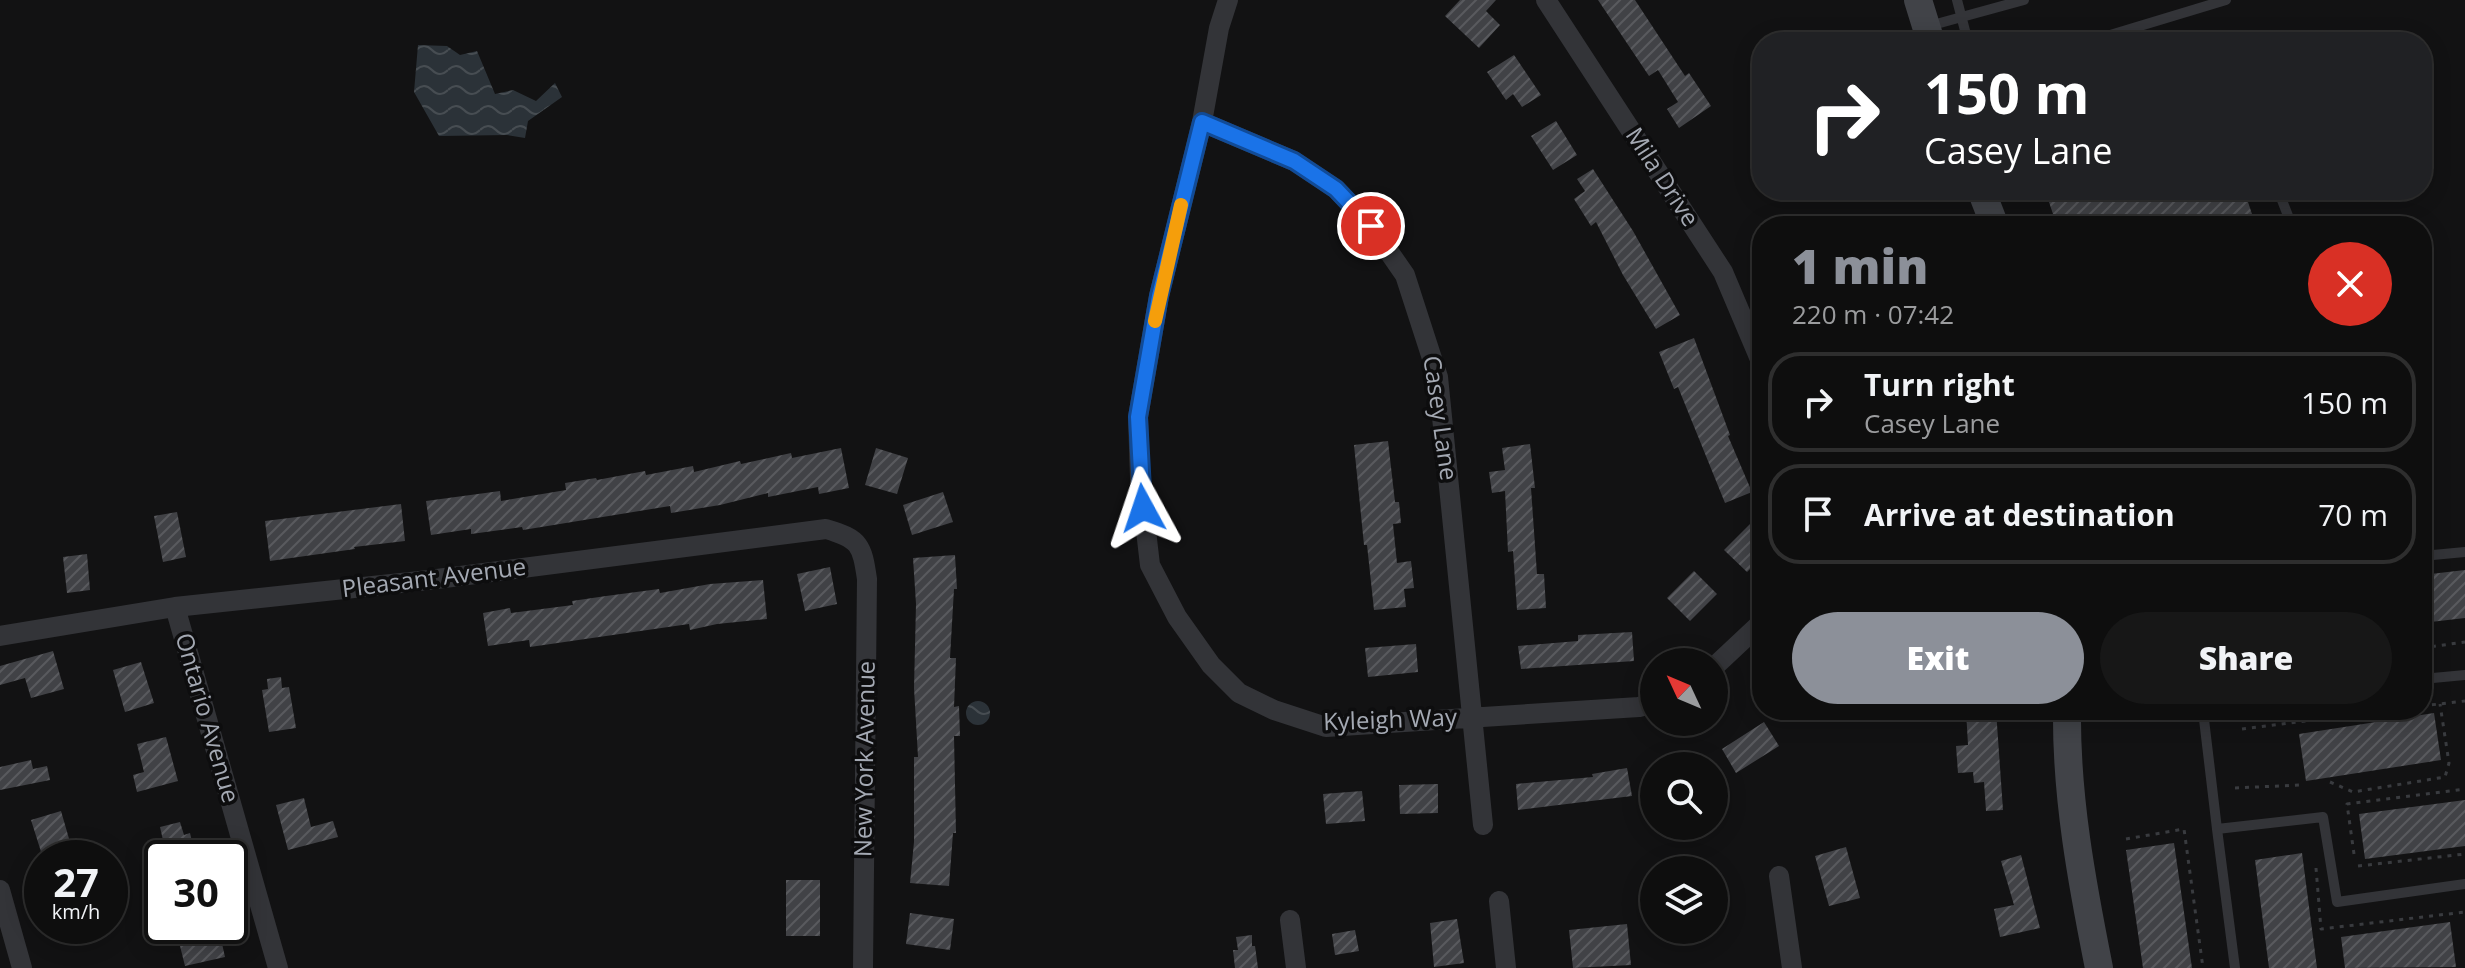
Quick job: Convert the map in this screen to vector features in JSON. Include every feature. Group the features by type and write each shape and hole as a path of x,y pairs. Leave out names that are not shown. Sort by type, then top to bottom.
{"street":[{"name":"Kyleigh Way","path":"1228,0 1219,28 1202,122 1165,268 1138,417 1140,479 1150,565 1177,617 1211,665 1239,693 1274,710 1326,727 1640,707"},
{"name":"Mila Drive","path":"1546,0 1723,272 1752,340"},
{"name":"Casey Lane","path":"1202,122 1294,161 1336,189 1371,226 1405,275 1438,377 1483,825"},
{"name":"Pleasant Avenue","path":"0,636 175,607 429,580 826,529 846,535 863,550"},
{"name":"New York Avenue","path":"863,550 867,579 863,968"},
{"name":"Ontario Avenue","path":"175,607 278,968"},
{"path":"1728,654 1752,631"},
{"path":"2067,720 2074,824 2099,968"},
{"path":"1779,876 1792,968"},
{"path":"0,890 22,968"},
{"path":"1499,901 1506,968"},
{"path":"1290,920 1296,968"}],"lane":[{"path":"1957,0 1965,32"},
{"path":"1925,23 1960,18 2024,0"},
{"path":"2120,32 2226,0"},
{"path":"2432,555 2465,552"},
{"path":"2432,678 2465,675"},
{"path":"2206,720 2235,968"},
{"path":"2217,829 2323,817 2337,902 2465,884"}],"path":[{"path":"2432,647 2465,642"},
{"path":"2432,705 2465,701"},
{"path":"2330,782 2353,792 2445,777 2449,763 2440,704"},
{"path":"2242,729 2313,720"},
{"path":"2235,788 2300,785"},
{"path":"2354,854 2347,804 2465,789"},
{"path":"2126,839 2184,829 2203,968"},
{"path":"2358,866 2465,854"}],"water":[{"path":"418,45 447,46 460,55 477,51 495,94 513,90 536,101 555,83 562,97 528,121 525,138 507,135 439,136 414,92"},
{"path":"978,701 986,705 990,713 986,721 978,725 970,721 966,713 970,705"}],"building":[{"path":"1460,0 1496,0 1486,11 1500,25 1479,48 1445,16"},
{"path":"1598,0 1635,0 1685,76 1689,73 1711,106 1679,128 1667,109 1678,102 1658,70 1649,76"},
{"path":"1514,55 1541,95 1522,107 1513,94 1506,100 1487,72"},
{"path":"1556,121 1577,155 1553,170 1531,136"},
{"path":"1593,169 1633,231 1680,315 1656,329 1596,222 1591,226 1574,199 1585,191 1577,179"},
{"path":"2048,200 2247,200 2253,216 2054,216"},
{"path":"1694,338 1728,436 1752,492 1725,503 1678,387 1674,389 1659,352"},
{"path":"1388,441 1395,502 1399,502 1401,523 1393,524 1397,563 1411,561 1414,588 1404,589 1406,607 1374,610 1354,445"},
{"path":"1530,444 1535,488 1531,488 1537,574 1544,574 1546,608 1517,610 1513,551 1508,552 1505,491 1492,493 1489,472 1505,470 1502,448"},
{"path":"841,448 849,488 819,494 818,487 768,497 768,493 671,513 670,506 523,530 522,527 471,534 471,529 431,535 426,501 500,491 501,501 566,490 565,483 596,478 645,471 646,475 693,466 694,472 740,461 741,464 791,453 792,458"},
{"path":"876,448 908,458 897,494 865,485"},
{"path":"943,492 953,522 912,535 903,505"},
{"path":"401,504 405,541 270,561 265,521"},
{"path":"177,512 186,557 163,562 154,516"},
{"path":"1752,522 1752,567 1747,572 1724,550"},
{"path":"87,554 90,590 67,593 63,557"},
{"path":"955,555 957,589 954,589 950,658 956,658 954,707 959,706 960,736 954,736 956,833 953,833 949,886 910,883 914,842 914,757 918,757 913,558"},
{"path":"830,567 837,604 805,611 797,574"},
{"path":"2465,570 2465,618 2432,622 2432,574"},
{"path":"1694,571 1717,594 1690,621 1667,598"},
{"path":"763,580 767,619 690,630 689,624 530,647 529,640 488,646 483,613 510,608 511,613 659,589 660,593 710,584"},
{"path":"1632,632 1634,661 1521,669 1518,646 1578,641 1578,635"},
{"path":"1416,644 1418,672 1368,677 1365,648"},
{"path":"53,651 64,689 31,698 25,678 0,685 0,666"},
{"path":"141,662 154,703 125,712 113,670"},
{"path":"281,677 282,688 289,687 296,728 269,732 262,690 268,689 267,679"},
{"path":"2432,713 2441,760 2306,781 2299,734 2389,720 2432,720"},
{"path":"1967,720 1997,720 2003,810 1986,811 1984,782 1974,783 1973,772 1958,773 1956,746 1968,745"},
{"path":"1764,722 1779,746 1736,773 1728,759 1728,752 1722,749"},
{"path":"166,737 178,781 137,792 133,775 144,772 137,744"},
{"path":"31,760 33,769 47,766 50,780 0,790 0,767"},
{"path":"1627,768 1632,796 1518,810 1516,784 1593,777 1592,774"},
{"path":"1438,784 1438,813 1400,814 1399,785"},
{"path":"1362,791 1365,821 1326,824 1323,794"},
{"path":"304,798 311,827 333,821 338,837 288,850 276,805"},
{"path":"2465,800 2465,846 2365,859 2359,814"},
{"path":"61,811 69,840 37,840 31,820"},
{"path":"180,822 184,835 190,833 192,840 163,840 160,827"},
{"path":"2174,843 2192,968 2143,968 2126,850"},
{"path":"1846,847 1860,898 1829,906 1815,856"},
{"path":"2302,853 2317,968 2269,968 2255,860"},
{"path":"2021,855 2040,928 2000,937 1994,909 2014,905 2001,861"},
{"path":"786,880 820,880 820,936 786,936"},
{"path":"910,913 954,919 950,950 906,944"},
{"path":"1457,919 1464,963 1434,967 1430,923"},
{"path":"2450,922 2456,967 2345,968 2341,937"},
{"path":"1627,924 1631,965 1573,968 1569,930"},
{"path":"1355,930 1359,951 1335,955 1332,934"},
{"path":"1252,935 1258,968 1235,968 1233,950 1238,950 1236,937"},
{"path":"180,944 222,944 225,957 185,966"}],"slow traffic":[{"path":"1155,321 1181,205"}],"route":[{"path":"1143,508 1138,417 1168,254 1202,122 1294,161 1336,189 1371,226"}]}
